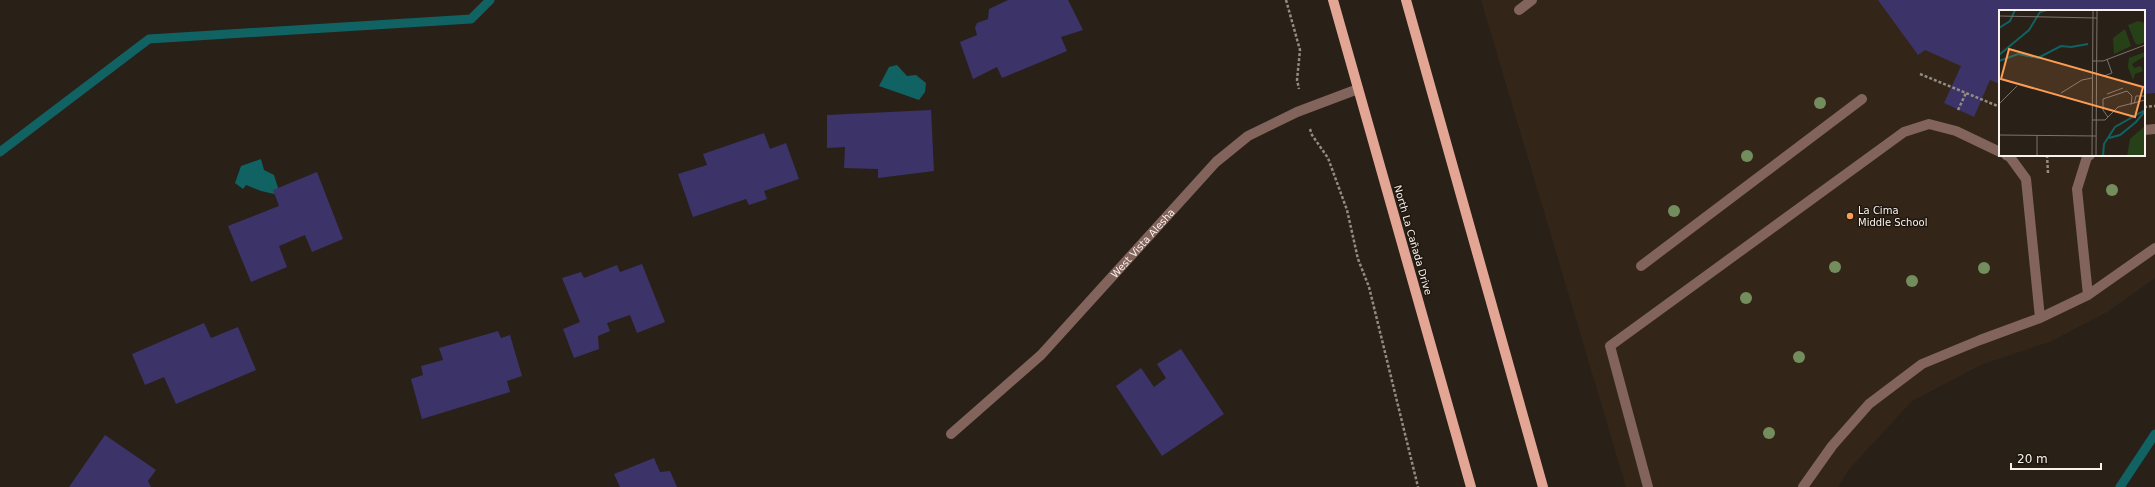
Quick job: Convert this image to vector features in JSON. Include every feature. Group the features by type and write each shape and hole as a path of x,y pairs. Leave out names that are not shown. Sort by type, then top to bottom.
{"main road":[{"name":"North La Cañada Drive","path":"1333,0 1471,487"},
{"path":"1406,0 1543,487"}],"street":[{"path":"1519,10 1532,0"},
{"name":"West Vista Alesha","path":"951,434 1041,355 1216,162 1248,136 1305,110 1358,89"},
{"path":"1641,266 1862,99"},
{"path":"1648,487 1610,346 1904,132 1929,124 1956,131 1999,152"},
{"path":"2145,130 2155,129"},
{"path":"2008,156 2026,179 2040,318"},
{"path":"2088,156 2077,188 2088,295"},
{"path":"1803,487 1832,446 1869,404 1922,364 1980,340 2040,318 2088,295 2155,248"}],"path":[{"path":"1286,0 1300,50 1297,80 1305,110 1312,135 1328,158 1347,210 1358,259 1369,287 1418,487"},
{"path":"1920,74 1999,107"},
{"path":"1956,114 1966,93"},
{"path":"2145,107 2155,106"},
{"path":"2047,156 2048,174"}],"shaded area":[{"name":"La Cima Middle School","path":"1481,0 2155,0 2155,278 2107,312 2052,341 1983,364 1912,401 1850,468 1838,487 1626,487"}],"water":[{"path":"897,65 907,76 916,75 926,83 925,92 919,100 879,86 889,67"},
{"path":"261,159 264,170 274,175 279,191 274,194 246,185 243,189 235,183 241,166"}],"building":[{"path":"1008,0 1068,0 1083,30 1061,37 1067,51 1002,78 997,67 973,79 960,42 977,35 975,28 977,23 988,19 989,9"},
{"path":"1878,0 2155,0 2155,93 2145,94 2145,10 1999,10 1999,84 1990,80 1974,117 1944,103 1961,66 1925,50 1918,55"},
{"path":"931,110 934,171 878,178 878,169 844,168 845,147 827,148 827,115"},
{"path":"764,133 770,149 786,143 799,179 764,191 767,199 749,205 746,199 693,217 678,174 707,165 703,154"},
{"path":"317,172 343,239 312,252 305,235 279,246 287,267 251,282 228,226 279,206 273,190"},
{"path":"642,264 665,322 637,333 630,315 607,323 610,331 598,336 599,349 574,358 563,329 580,322 562,278 581,272 584,278 617,265 620,272"},
{"path":"204,323 211,338 238,327 256,370 176,404 164,377 145,385 132,354"},
{"path":"498,331 501,338 510,335 522,376 507,381 510,392 422,419 411,379 423,375 421,366 443,360 439,348"},
{"path":"1181,349 1224,414 1162,456 1116,386 1141,368 1154,387 1166,378 1157,364"},
{"path":"105,435 156,470 148,481 151,487 69,487"},
{"path":"654,458 660,472 670,471 677,487 620,487 614,474"}],"waterway":[{"path":"0,152 149,39 471,19 490,0"},
{"path":"2120,487 2155,434"}],"place":[{"name":"La Cima Middle School","path":"1850,216"}]}
